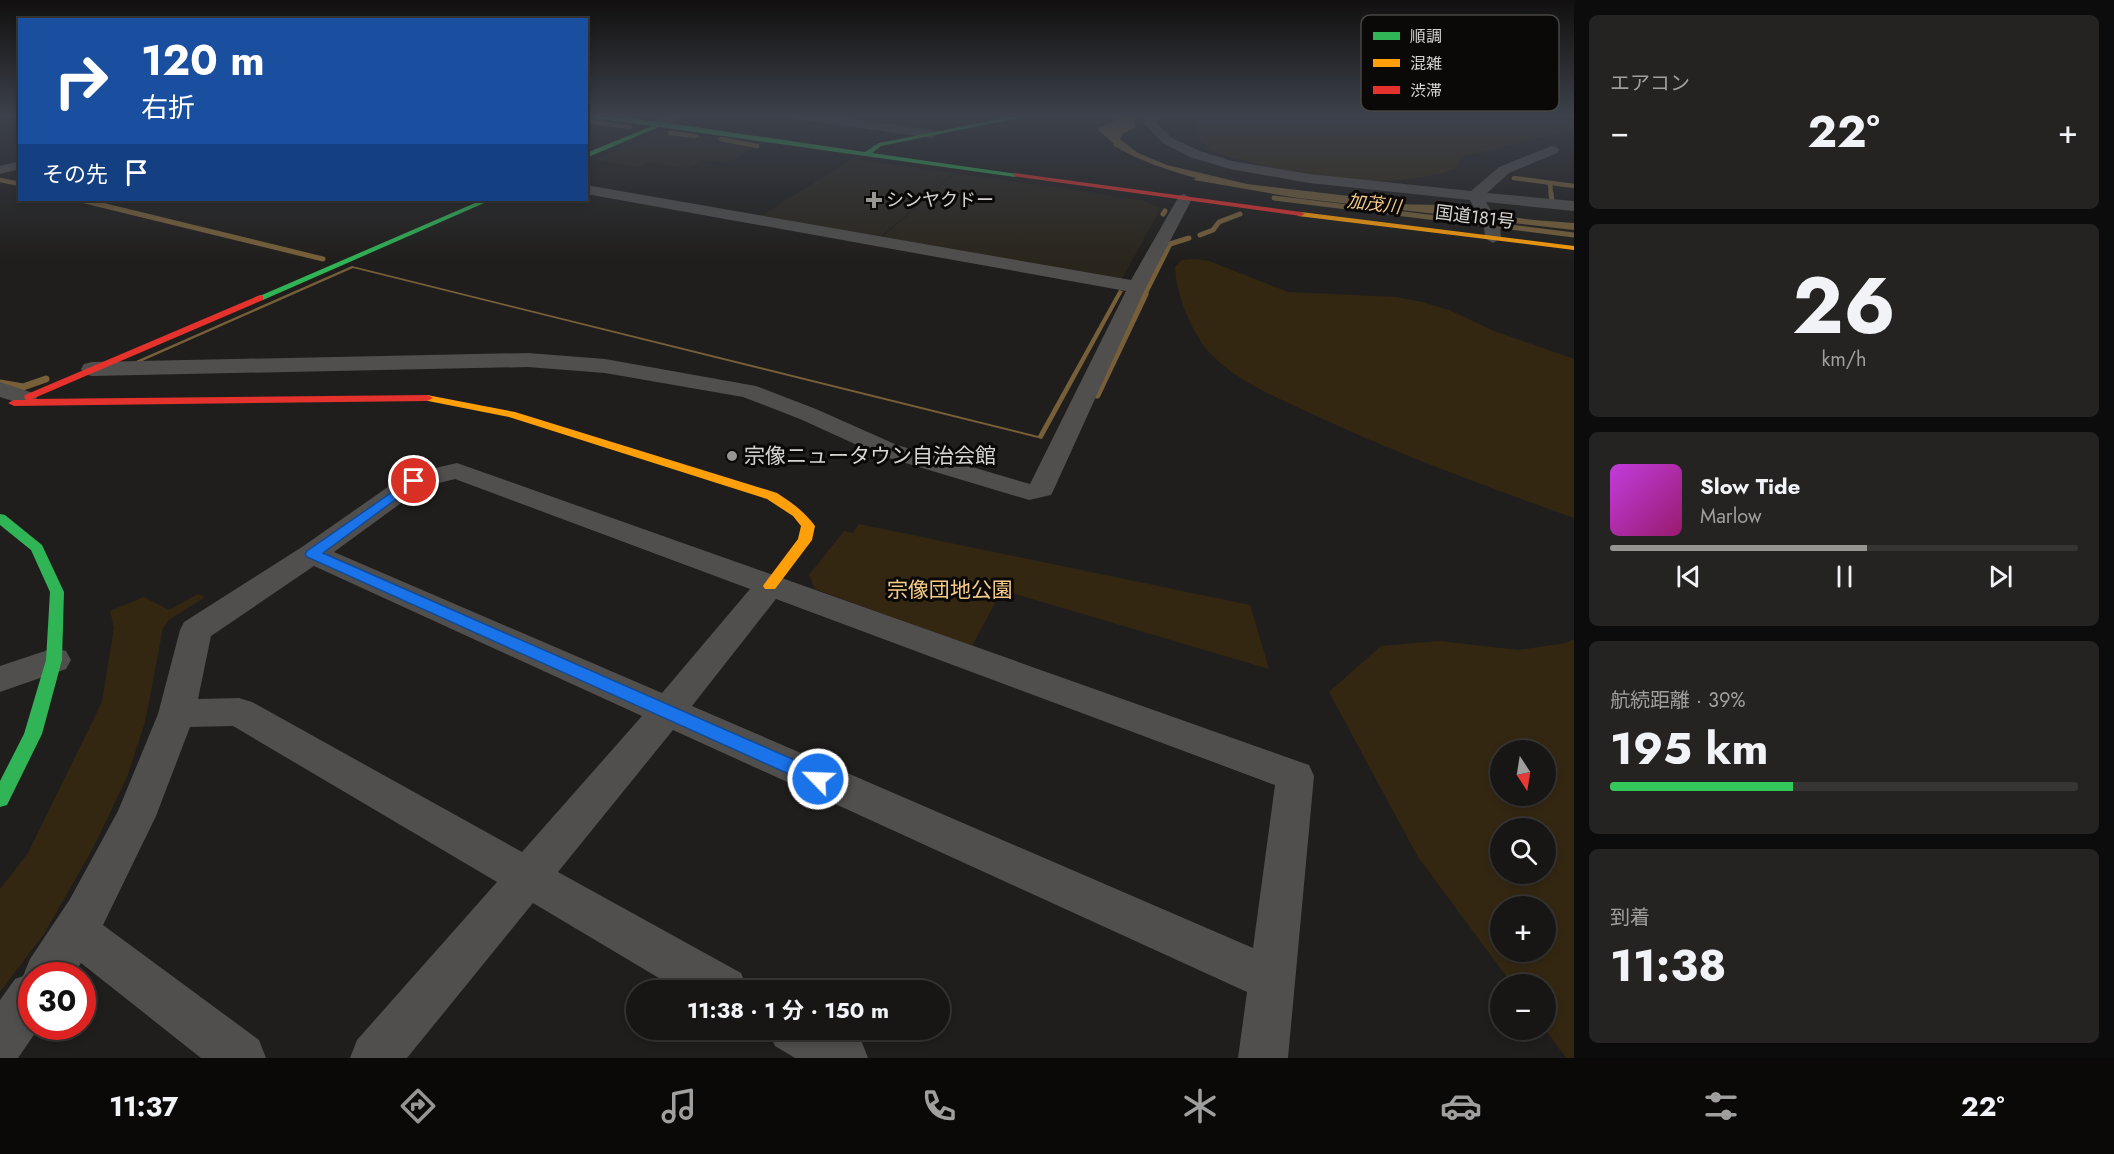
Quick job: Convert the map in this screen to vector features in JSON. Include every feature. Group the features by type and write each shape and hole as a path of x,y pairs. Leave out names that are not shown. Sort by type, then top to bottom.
{"main road":[{"name":"国道181号","path":"939,163 1184,199 1493,232 1574,248"},
{"name":"国道181号","path":"949,163 1574,242"},
{"path":"0,410 13,397 92,369 485,201"},
{"path":"13,397 434,398 511,414 772,496 798,513 808,526 805,540 770,586"},
{"path":"0,518 37,548 57,592 54,660 33,734 0,799"}],"street":[{"path":"1229,163 1297,177 1476,198 1574,206"},
{"path":"1476,198 1504,170 1520,163"},
{"path":"0,170 18,166"},
{"path":"588,189 1137,287"},
{"path":"1476,198 1493,232"},
{"path":"92,369 528,360 605,366 748,391 808,414 888,450 1029,492 1041,489 1137,287 1184,199"},
{"path":"55,962 76,932 130,831 176,713 196,630 312,554 414,481 456,471 1295,776 1270,979 1263,1058"},
{"path":"312,554 1270,979"},
{"path":"375,1058 668,712 770,586"},
{"path":"0,679 54,660"},
{"path":"176,713 239,712 707,980"},
{"path":"76,932 241,1058"},
{"path":"0,1041 18,1016"},
{"path":"811,1040 843,1058"}],"shaded area":[{"path":"615,163 647,163 638,167"},
{"path":"658,163 696,163 687,168"},
{"path":"845,163 884,163 954,173 878,239 757,218"},
{"path":"955,173 1141,200 1161,208 1120,282 880,239"}],"green space":[{"path":"1256,163 1458,163 1456,169 1427,176 1368,181 1308,175"},
{"path":"1182,260 1209,261 1288,292 1396,297 1422,302 1449,310 1494,331 1574,359 1574,518 1475,482 1344,429 1272,395 1234,373 1204,346 1186,313 1178,289 1175,267"},
{"name":"宗像団地公園","path":"859,524 1250,605 1269,669 1002,590 972,646 815,589 809,575 844,531 853,533"},
{"path":"198,594 205,597 169,620 163,628 145,722 127,777 93,848 44,934 23,962 18,962 18,968 0,992 0,889 28,853 102,702 114,628 110,611 144,597 169,610"},
{"path":"1574,639 1574,1058 1566,1058 1553,1040 1556,1040 1556,974 1505,974 1496,962 1556,962 1556,896 1490,896 1490,954 1418,857 1329,692 1381,646 1439,641 1518,650 1566,643"}],"water":[{"name":"加茂川","path":"1150,163 1163,163 1247,184 1349,196 1390,204 1440,205 1534,220 1574,223 1574,230 1298,198 1194,180 1196,178"},
{"path":"352,266 1038,436 1119,290 1123,291 1042,439 353,268 140,362 136,361"}],"waterway":[{"path":"1514,178 1574,186"},
{"path":"0,180 18,184"},
{"path":"1550,183 1551,195"},
{"path":"1551,193 1552,201"},
{"name":"加茂川","path":"1274,198 1574,235"},
{"path":"85,201 323,259"},
{"path":"1200,235 1213,230 1219,222 1240,214"},
{"path":"1145,294 1170,244 1189,238"},
{"path":"1097,395 1145,294"},
{"path":"0,383 23,387 46,379"}],"traffic: fast":[{"path":"932,163 1015,175"},
{"path":"260,298 485,201"},
{"path":"0,518 37,548 57,592 54,660 33,734 0,799"}],"traffic: slow":[{"path":"1301,214 1574,248"},
{"path":"427,398 511,414 772,496 798,513 808,526 805,540 770,586"}],"traffic: jam":[{"path":"1015,175 1301,214"},
{"path":"29,397 260,298"},
{"path":"14,403 427,398"}],"place":[{"name":"シンヤクドー","path":"874,200"},
{"name":"宗像ニュータウン自治会館","path":"732,456"}],"route":[{"path":"414,481 312,554 818,779"}]}
